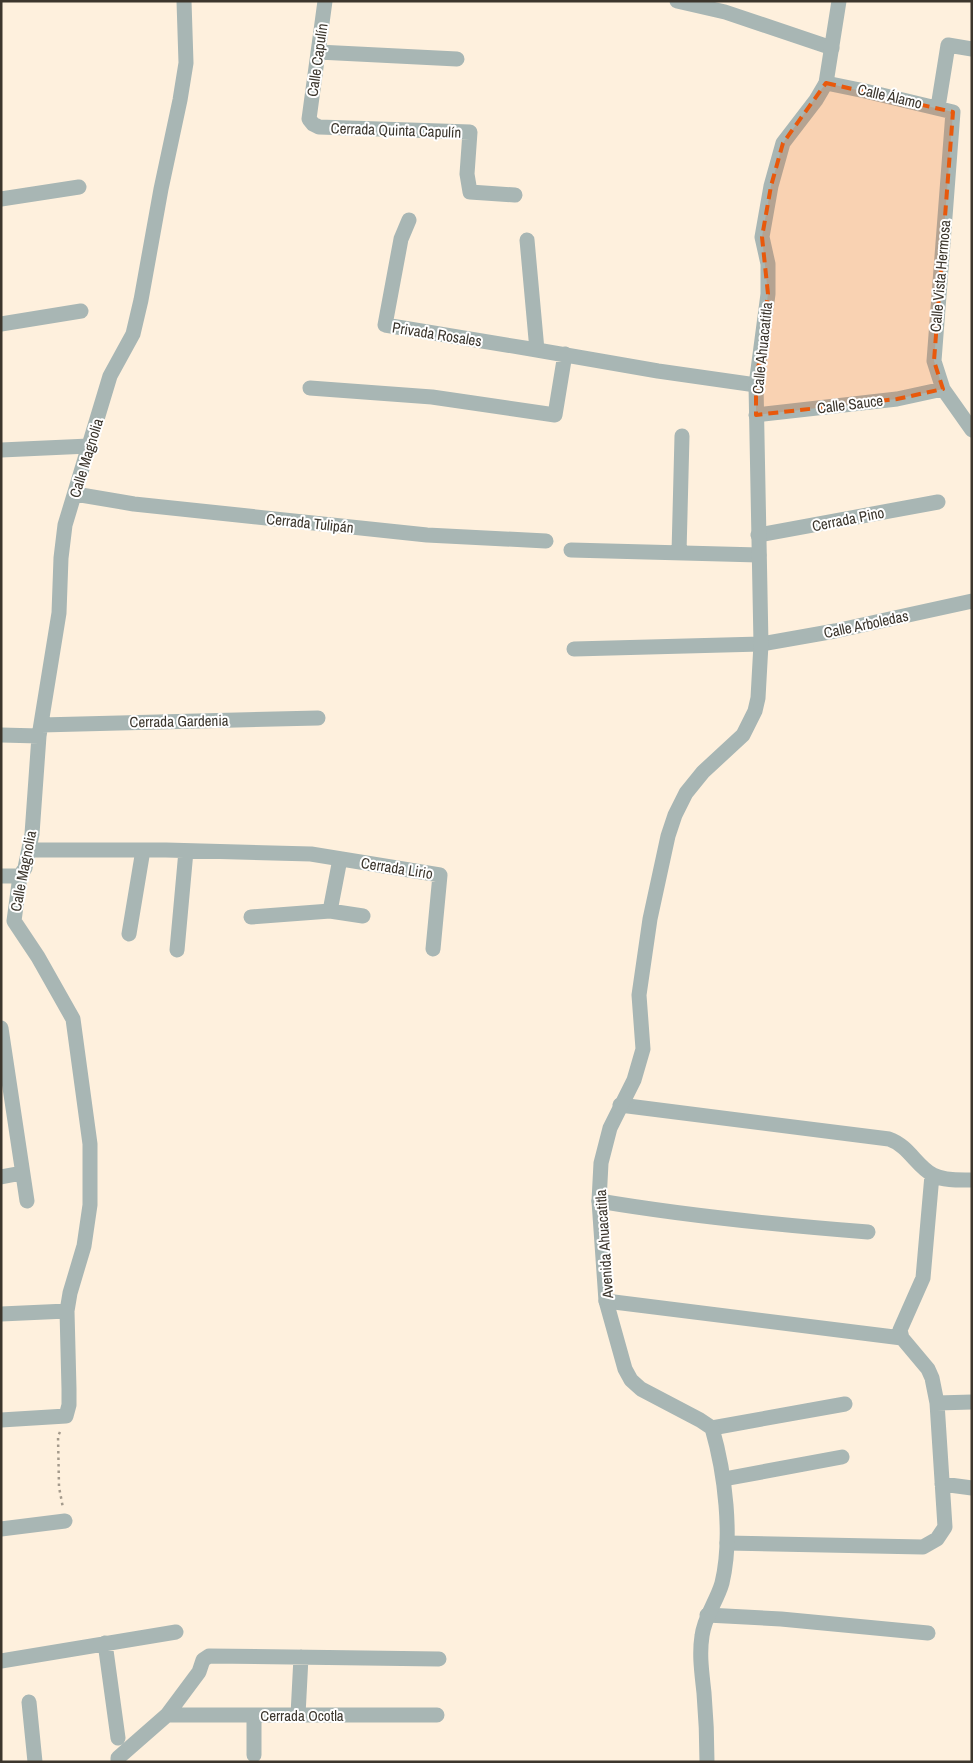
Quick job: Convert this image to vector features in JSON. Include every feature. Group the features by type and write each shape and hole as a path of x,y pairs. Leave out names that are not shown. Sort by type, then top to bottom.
{"street":[{"name":"Calle Magnolia","path":"8,921 20,876 26,868 30,850 40,731 59,613 61,558 65,525 110,376 133,334 142,300 161,189 186,63 184,1"},
{"name":"Calle Capulín","path":"309,119 325,1"},
{"path":"677,1 725,12 832,48"},
{"name":"Calle Ahuacatitla","path":"755,711 758,698 761,644 756,385 768,294 768,264 762,237 771,186 783,143 816,100 826,83 839,1"},
{"path":"938,107 948,44 972,48"},
{"path":"318,52 457,59"},
{"name":"Calle Álamo","path":"826,83 954,112"},
{"name":"Calle Vista Hermosa","path":"954,112 934,361 943,389 972,430"},
{"name":"Cerrada Quinta Capulín","path":"309,119 319,127 470,132 467,174 470,192 515,195"},
{"path":"1,199 79,186"},
{"name":"Privada Rosales","path":"409,220 402,239 385,325 658,371 756,385"},
{"path":"527,240 537,350"},
{"path":"1,324 81,311"},
{"path":"310,388 432,397 556,415 564,354"},
{"name":"Calle Sauce","path":"756,415 897,398 943,389"},
{"path":"679,554 682,436"},
{"path":"1,450 89,446"},
{"name":"Cerrada Tulipán","path":"75,494 134,504 427,535 546,541"},
{"name":"Cerrada Pino","path":"758,535 938,502"},
{"path":"571,550 759,556"},
{"name":"Calle Arboledas","path":"574,649 761,644 835,631 972,602"},
{"name":"Avenida Ahuacatitla","path":"712,1428 641,1389 631,1380 621,1358 606,1301 599,1201 601,1164 604,1144 620,1106 634,1080 643,1049 639,1012 640,982 650,919 668,836 675,815 686,793 703,772 743,735 755,711"},
{"name":"Cerrada Gardenia","path":"1,736 40,731 318,718"},
{"name":"Cerrada Lirio","path":"30,850 143,850 311,854 440,876 433,949"},
{"path":"129,934 143,850"},
{"path":"176,950 186,851"},
{"name":"Cerrada Lirio","path":"330,911 340,859"},
{"path":"1,876 20,876"},
{"path":"251,917 330,911 363,916"},
{"path":"1,1420 66,1416 69,1405 67,1311 70,1293 84,1246 90,1206 89,1134 73,1019 38,956 8,921"},
{"path":"1,1028 27,1202"},
{"path":"620,1106 888,1139 904,1147 932,1175 940,1178 972,1180"},
{"path":"1,1177 22,1173"},
{"path":"727,1543 923,1547 937,1539 944,1527 937,1404 932,1378 928,1369 902,1338 900,1330 923,1278 932,1175"},
{"path":"599,1201 654,1211 772,1225 868,1232"},
{"path":"606,1301 902,1338"},
{"path":"1,1314 67,1311"},
{"path":"937,1404 972,1402"},
{"path":"707,1762 707,1730 700,1654 702,1634 707,1615 721,1585 727,1543 724,1479 712,1428 845,1404"},
{"path":"724,1479 842,1457"},
{"path":"942,1484 972,1488"},
{"path":"1,1529 65,1521"},
{"path":"707,1615 781,1619 928,1633"},
{"path":"1,1660 176,1632"},
{"path":"105,1643 118,1738"},
{"path":"118,1762 118,1758 125,1750 167,1715 198,1672 203,1660 209,1656 439,1659"},
{"path":"298,1715 301,1657"},
{"path":"29,1702 35,1762"},
{"name":"Cerrada Ocotla","path":"167,1715 437,1714"},
{"path":"254,1716 254,1755"}],"path":[{"path":"65,1521 59,1488 58,1436 66,1416"}],"highlighted area":[{"path":"826,83 953,112 934,361 943,389 897,399 756,415 756,385 768,294 762,237 771,186 783,143"}]}
